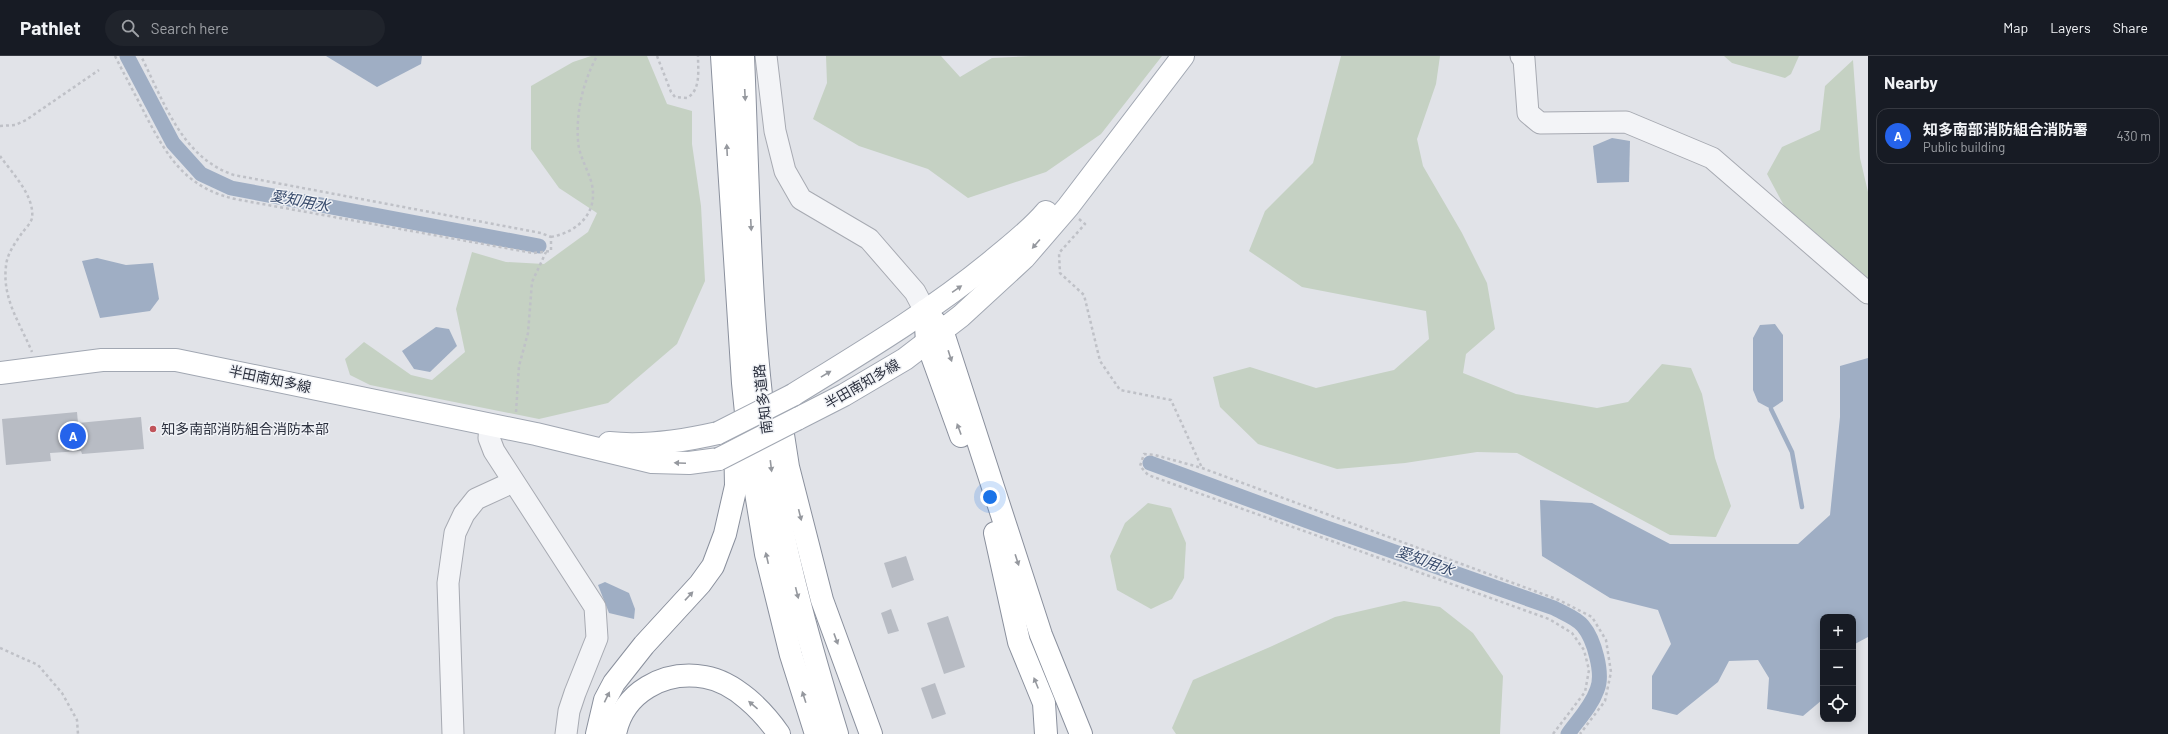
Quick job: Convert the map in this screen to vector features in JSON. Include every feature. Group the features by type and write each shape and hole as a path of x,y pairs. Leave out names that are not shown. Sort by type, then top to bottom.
{"main road":[{"name":"南知多道路","path":"722,56 729,173 751,462 766,554 791,655 816,734"},
{"name":"南知多道路","path":"743,56 757,344 772,476 788,556 811,649 837,734"},
{"name":"半田南知多線","path":"536,434 652,462 689,463 719,459 844,395 898,363 934,336 960,316 1024,258 1068,207 1112,147 1183,56"},
{"name":"半田南知多線","path":"0,373 37,367 102,360 176,360 490,426 536,434 616,444 690,439 718,432 793,395 894,333 963,285 1035,226 1083,170 1112,147"},
{"path":"597,734 605,700 614,683 644,645 713,566 730,516 736,486 734,415 718,191 729,173"},
{"path":"925,311 1042,635 1081,734"},
{"path":"934,336 994,529 1019,642 1044,703 1060,734"},
{"path":"757,344 771,359 788,467 822,600 871,734"},
{"path":"615,734 617,723 626,706 641,690 657,682 679,676 706,677 727,686 761,711 779,734"},
{"path":"1067,696 1092,734"},
{"path":"1044,703 1046,734"}],"street":[{"path":"766,56 775,131 785,171 801,198 869,239 915,292 925,311"},
{"path":"1521,56 1524,59 1528,113 1540,123 1626,122 1712,158 1868,293"},
{"path":"490,426 489,438 494,451 595,607 597,638 569,711 566,734"},
{"path":"453,734 448,583 455,533 464,514 476,499 514,482"}],"path":[{"path":"115,56 164,151 186,176 212,192 227,198 525,252 551,251 551,237"},
{"path":"141,56 183,137 199,156 223,172 242,177 541,233 551,237 566,234 576,229 589,211 592,196 592,183 580,154 578,127 584,88 589,71 598,56"},
{"path":"657,56 671,92 675,97 687,98 696,89 698,76 698,56"},
{"path":"0,126 15,125 26,120 99,70"},
{"path":"0,156 24,191 31,211 32,218 9,253 6,264 6,279 9,303 32,351 37,367"},
{"path":"1068,207 1085,224 1059,253 1060,273 1084,295 1100,361 1120,390 1171,400 1202,468"},
{"path":"512,430 515,418 519,366 530,321 532,282 546,252"},
{"path":"1553,734 1585,692 1589,670 1584,650 1572,633 1549,619 1148,476 1140,466 1144,454 1155,455 1202,468 1559,600 1592,617 1606,640 1611,672 1605,701 1580,734"},
{"path":"0,648 38,665 62,693 76,720 78,734"}],"green space":[{"path":"591,56 647,56 667,104 692,111 692,144 701,206 705,281 677,344 608,403 539,419 370,385 350,375 345,359 364,342 411,375 432,380 465,352 456,309 472,252 506,262 544,264 588,232 597,213 559,188 531,149 531,86 573,62"},
{"path":"826,56 941,56 960,77 992,58 1031,56 1162,56 1101,134 1046,172 968,198 928,169 859,146 813,119 827,83"},
{"path":"1341,56 1440,56 1436,84 1417,139 1423,166 1462,233 1487,283 1495,329 1466,354 1463,373 1516,394 1597,408 1628,402 1662,364 1691,368 1702,394 1715,458 1731,506 1716,537 1670,535 1517,453 1477,452 1405,463 1337,469 1258,444 1220,407 1213,377 1250,367 1316,388 1394,370 1429,339 1426,311 1302,287 1249,251 1265,211 1313,163"},
{"path":"1724,56 1799,56 1791,74 1785,78 1732,63"},
{"path":"1853,60 1860,158 1868,192 1868,286 1789,215 1767,174 1782,147 1820,130 1825,86"},
{"path":"1148,503 1171,508 1186,543 1184,578 1172,599 1151,609 1117,590 1110,556 1125,523"},
{"path":"1404,601 1440,607 1473,633 1503,676 1500,734 1176,734 1172,728 1193,680 1335,617"}],"water":[{"path":"326,56 422,56 421,64 377,87"},
{"path":"1612,138 1630,141 1629,182 1597,183 1593,146"},
{"path":"97,258 126,265 153,263 159,299 150,311 100,318 82,261"},
{"path":"1775,324 1783,335 1783,401 1771,409 1758,402 1753,390 1753,338 1760,325"},
{"path":"436,327 449,329 457,346 430,372 414,369 402,351"},
{"path":"1868,358 1868,637 1856,643 1856,614 1820,614 1820,702 1803,716 1767,709 1769,678 1758,660 1729,661 1718,682 1677,715 1652,709 1652,676 1671,644 1658,610 1610,598 1542,556 1540,500 1592,503 1670,544 1798,544 1830,515 1840,417 1840,366"},
{"path":"605,582 629,593 635,609 634,619 609,613 598,585"}],"building":[{"path":"77,412 78,423 141,417 144,449 82,454 81,451 50,453 51,461 6,465 2,419"},
{"path":"906,556 914,580 892,588 884,563"},
{"path":"891,609 899,631 888,634 881,613"},
{"path":"948,616 965,667 944,674 927,623"},
{"path":"935,683 946,714 932,719 921,688"}],"waterway":[{"name":"愛知用水","path":"127,56 173,143 201,174 231,188 539,246"},
{"path":"1771,409 1792,452 1802,507"},
{"name":"愛知用水","path":"1150,463 1324,527 1554,608 1574,618 1583,626 1591,639 1599,666 1599,683 1591,702 1568,734"}],"place":[{"name":"知多南部消防組合消防本部","path":"153,429"},
{"name":"知多南部消防組合消防署","path":"73,436"}]}
